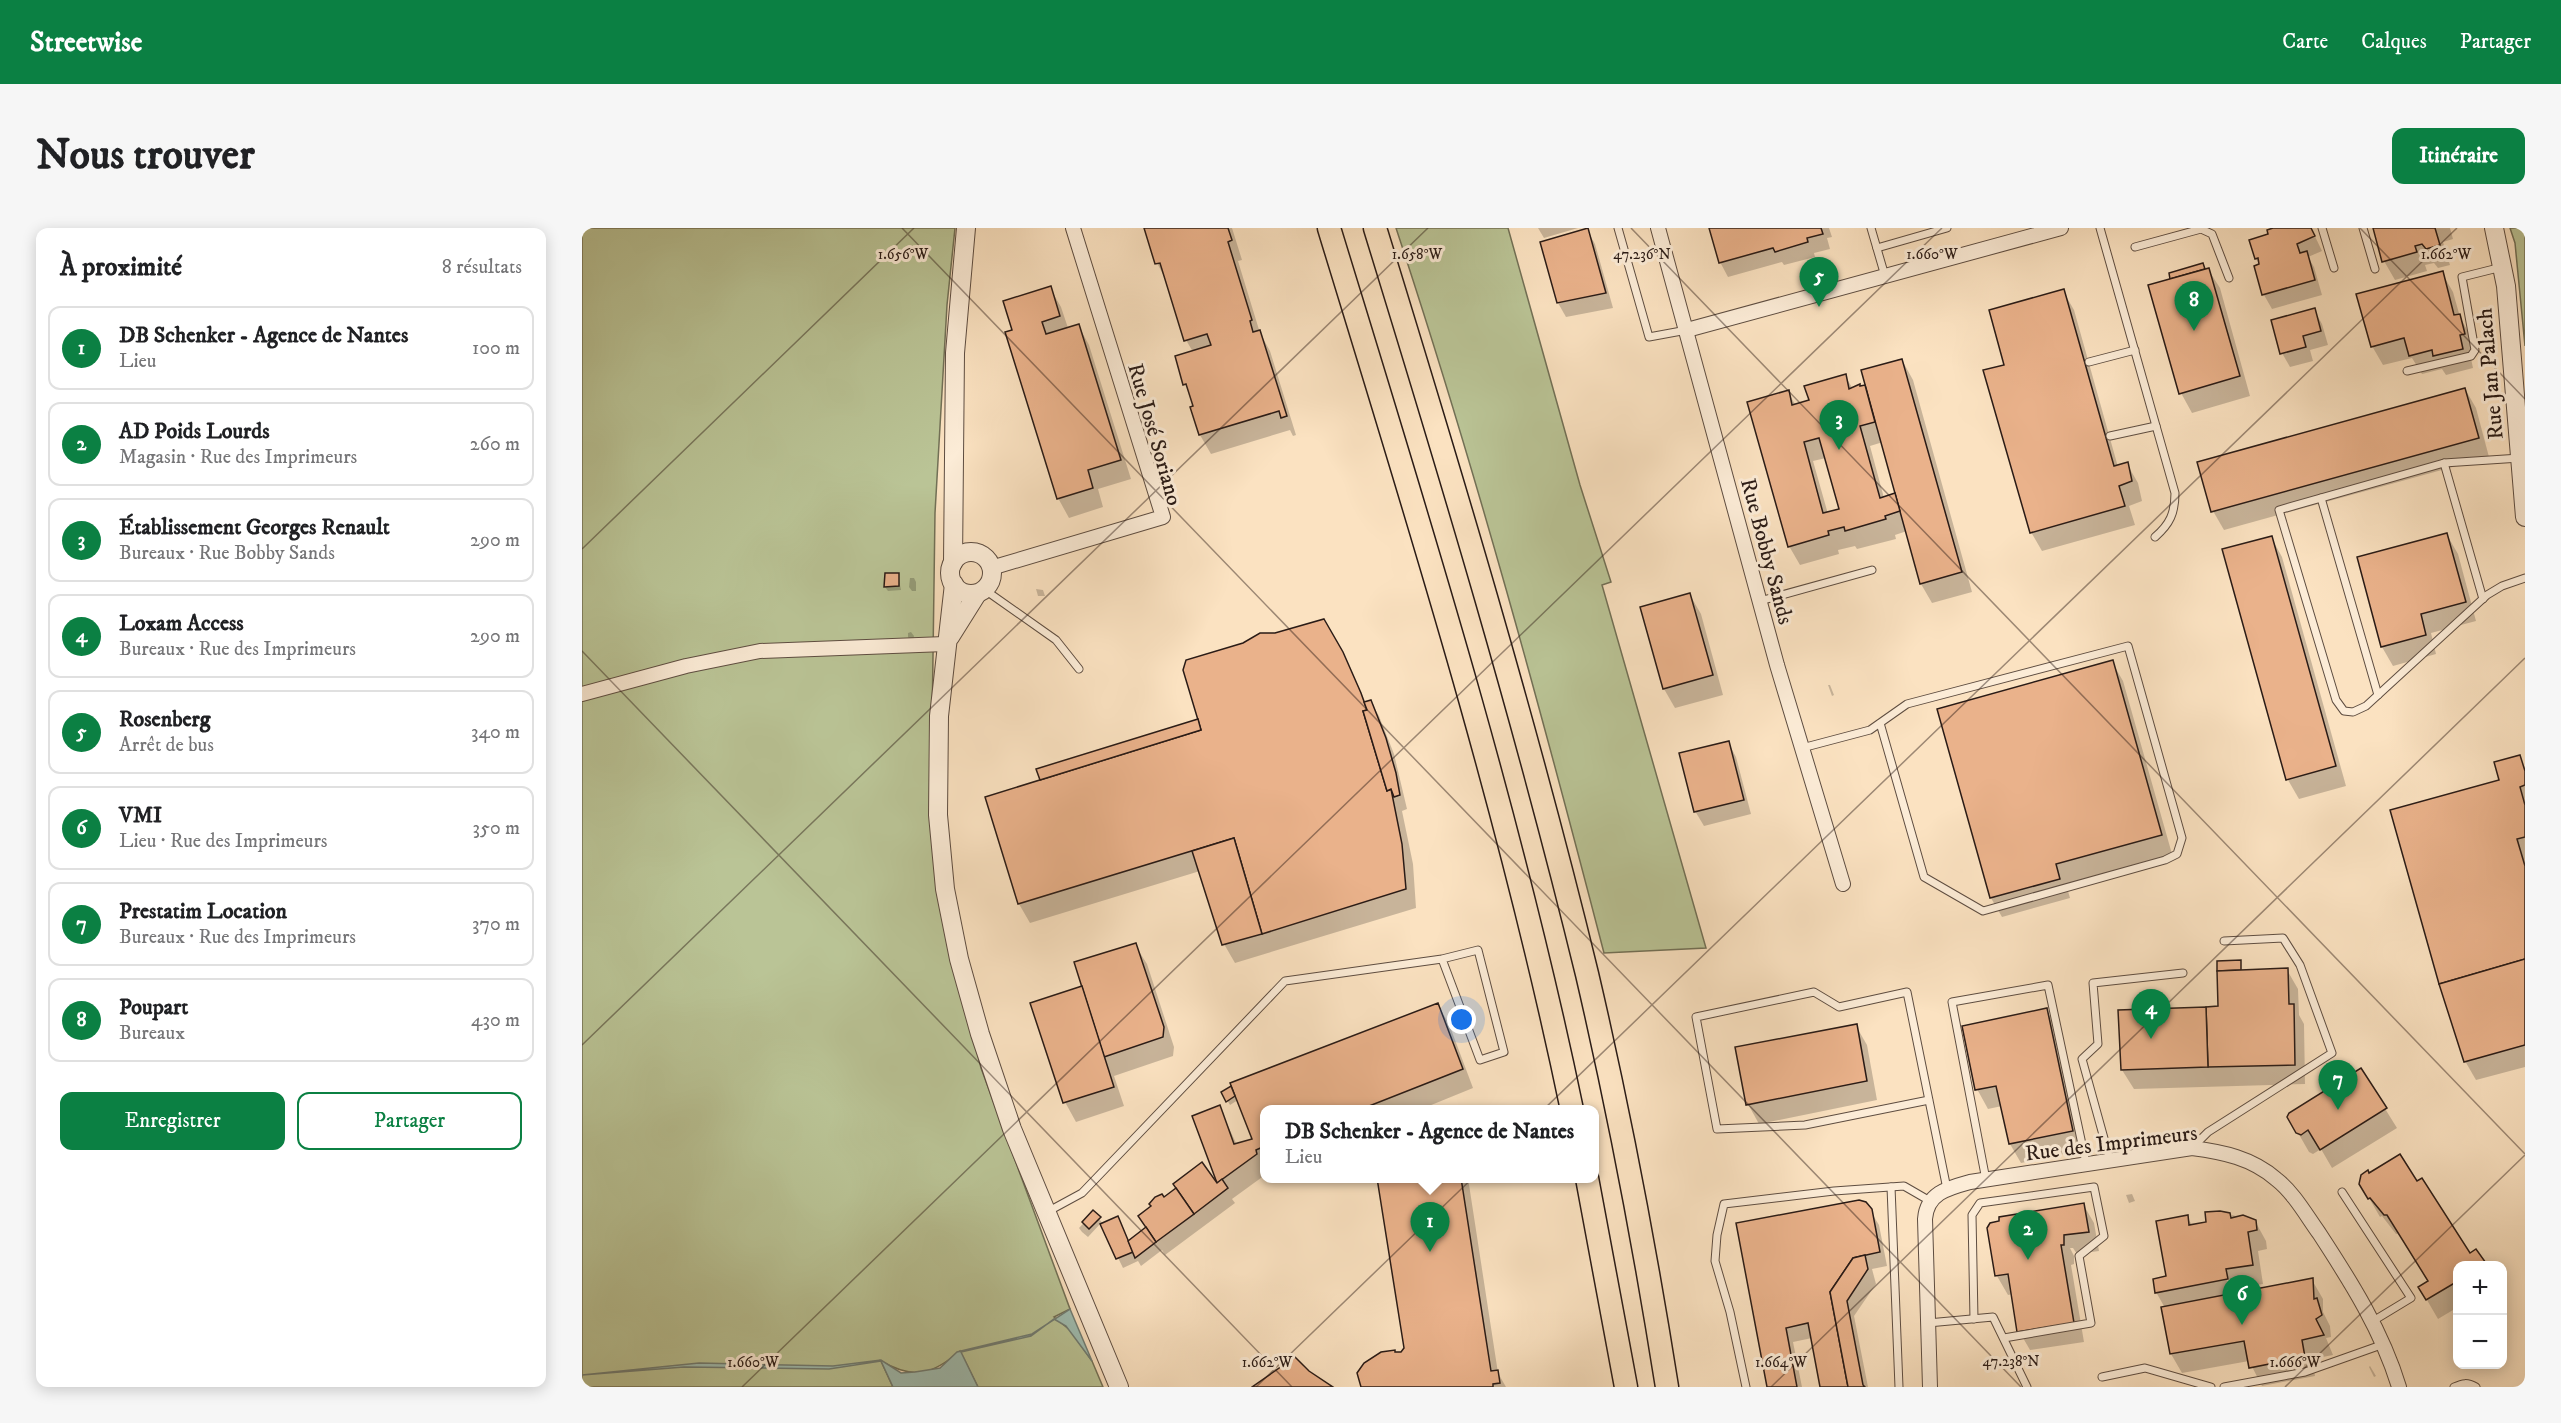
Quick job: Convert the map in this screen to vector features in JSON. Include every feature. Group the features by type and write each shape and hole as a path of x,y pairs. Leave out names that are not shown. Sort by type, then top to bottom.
{"highway":[{"path":"1329,228 1485,750 1524,900 1571,1105"},
{"path":"1375,228 1468,533 1556,851 1620,1122 1643,1240 1667,1387"},
{"path":"1588,1183 1626,1387"}],"street":[{"path":"966,228 955,353 953,563 950,572 954,584 945,644 939,716 938,815 945,889 959,959 980,1034 1012,1129 1071,1266 1119,1387"},
{"name":"Rue José Soriano","path":"991,568 1163,517 1073,228"},
{"name":"Rue Bobby Sands","path":"1658,228 1760,601 1842,884"},
{"path":"1687,330 2061,228"},
{"name":"Rue Jan Palach","path":"2494,228 2506,286 2525,517"},
{"path":"945,644 991,578 991,568 986,559 976,553 966,538 952,486"},
{"path":"953,563 963,554 976,553"},
{"path":"954,584 964,592 981,592"},
{"path":"582,694 686,666 760,651 945,644"},
{"name":"Rue des Imprimeurs","path":"1930,1201 1947,1189 1986,1180 2192,1148 2222,1152 2251,1162 2277,1179 2301,1208 2345,1273 2373,1321 2400,1387"},
{"path":"1930,1201 1926,1207 1925,1219 1930,1387"}],"lane":[{"path":"1618,228 1649,337 1687,330"},
{"path":"1871,228 1885,276"},
{"path":"1877,248 1947,228"},
{"path":"2100,228 2175,494 2175,512 2164,529 2155,537"},
{"path":"2322,228 2334,268"},
{"path":"2363,228 2375,269"},
{"path":"2135,247 2200,229 2212,234 2229,278"},
{"path":"2407,371 2471,356 2475,350 2462,277 2502,267"},
{"path":"2089,362 2135,350"},
{"path":"2110,436 2156,426"},
{"path":"2520,458 2444,463 2279,510 2336,700 2344,711 2353,712 2366,706 2483,599 2502,586 2525,578"},
{"path":"2444,463 2483,599"},
{"path":"2321,498 2378,695"},
{"path":"1760,601 1872,570"},
{"path":"981,592 1056,640 1079,669"},
{"path":"1802,748 1870,730 1907,704 2128,646 2182,838 2177,855 1983,911 1924,877 1880,723"},
{"path":"2192,1148 2208,1132 2332,1053 2300,965 2283,938 2224,941"},
{"path":"1047,1212 1082,1193 1285,981 1442,959 1478,950 1504,1052 1480,1060 1442,959"},
{"path":"2110,1160 2082,1059 2098,1044 2093,983 2183,973"},
{"path":"1986,1180 1952,1002 2048,985 2086,1163"},
{"path":"1929,1100 1805,1125 1717,1129 1696,1017 1814,992 1839,1006 1907,992 1929,1100 1947,1189"},
{"path":"1746,1387 1730,1312 1715,1261 1717,1235 1724,1204 1834,1191 1904,1186 1930,1201"},
{"path":"1891,1187 1899,1387"},
{"path":"1974,1319 1972,1215 1980,1203 2094,1187 2104,1236 2079,1256 2091,1323 2004,1338"},
{"path":"2342,1192 2411,1298 2373,1321"},
{"path":"1928,1323 1993,1317 2027,1387"},
{"path":"2223,1387 2305,1372 2384,1344"},
{"path":"2102,1377 2145,1368 2211,1387"},
{"path":"2454,1387 2462,1383 2469,1383 2476,1387"}],"green space":[{"path":"582,228 955,228 947,305 935,513 932,728 945,920 981,1068 1070,1309 1054,1317 1071,1331 1092,1361 1103,1387 978,1387 960,1351 931,1370 922,1372 903,1371 881,1361 893,1387 582,1387"},
{"path":"1396,228 1508,228 1580,485 1611,582 1602,585 1706,948 1604,953 1506,589 1453,408"},
{"path":"2510,228 2525,228 2525,346 2515,243"}],"water":[{"path":"1070,1309 1092,1361 1066,1326 1054,1319"},
{"path":"1048,1324 1031,1336 961,1352 978,1387 893,1387 881,1361 829,1369 684,1367 582,1375 699,1363 833,1366 881,1360 901,1373 915,1372 940,1368 957,1352 1032,1334"}],"building":[{"path":"1144,228 1228,228 1232,240 1228,242 1252,320 1250,321 1253,332 1260,330 1287,416 1281,418 1279,411 1199,435 1190,407 1193,406 1186,384 1183,385 1175,356 1211,345 1207,334 1184,341 1160,263 1155,264"},
{"path":"1588,228 1606,293 1557,303 1540,242"},
{"path":"1709,228 1821,228 1823,234 1807,238 1808,242 1775,252 1773,248 1719,263"},
{"path":"2311,228 2315,236 2297,244 2300,253 2307,251 2315,280 2262,295 2254,266 2259,264 2258,258 2255,259 2249,240 2268,234 2267,230"},
{"path":"2373,228 2435,228 2440,245 2426,249 2422,244 2415,246 2417,252 2382,262"},
{"path":"2203,263 2205,269 2170,279 2169,273"},
{"path":"2209,268 2240,376 2179,394 2148,285"},
{"path":"2443,271 2454,315 2460,314 2465,334 2460,335 2463,349 2433,356 2432,350 2409,356 2404,338 2371,347 2356,294"},
{"path":"1051,286 1060,316 1042,322 1046,334 1079,324 1121,460 1088,470 1093,488 1057,499 1005,332 1012,330 1003,301"},
{"path":"2064,289 2114,466 2128,462 2132,481 2119,486 2125,506 2030,533 1983,370 2004,365 1989,310"},
{"path":"2315,308 2321,331 2303,336 2306,347 2280,354 2271,320"},
{"path":"1902,359 1962,572 1920,584 1861,370"},
{"path":"1846,374 1849,389 1860,384 1860,386 1865,385 1875,422 1860,426 1880,498 1895,493 1900,511 1885,516 1886,519 1845,531 1844,527 1828,531 1829,535 1788,547 1747,402 1789,390 1792,405 1809,400 1804,386","holes":["1819,438 1839,509 1823,513 1804,442"]},
{"path":"2465,388 2479,438 2211,512 2197,462"},
{"path":"2447,533 2466,602 2421,614 2426,635 2381,647 2357,557"},
{"path":"2272,536 2336,766 2286,780 2222,549"},
{"path":"885,573 899,573 899,586 884,587"},
{"path":"1690,593 1713,675 1663,689 1640,607"},
{"path":"1324,619 1343,652 1361,693 1367,710 1363,711 1387,791 1391,789 1402,844 1406,889 1262,934 1234,838 1018,904 985,797 1201,730 1183,670 1186,660 1243,643 1260,633 1275,633"},
{"path":"2113,660 2162,835 2056,864 2060,879 1990,898 1937,709"},
{"path":"1371,700 1386,738 1396,773 1400,795 1394,797 1391,789 1387,791 1363,711 1367,710 1364,702"},
{"path":"1198,719 1201,730 1040,780 1036,769"},
{"path":"1729,741 1744,800 1694,812 1679,753"},
{"path":"2520,755 2525,771 2525,785 2520,787 2525,805 2525,837 2517,839 2525,866 2525,959 2439,984 2390,810 2499,780 2494,762"},
{"path":"1234,838 1262,934 1222,945 1192,851"},
{"path":"1136,943 1164,1027 1163,1037 1104,1057 1074,962"},
{"path":"2525,959 2525,1045 2464,1062 2439,984"},
{"path":"2241,960 2241,970 2217,971 2217,961"},
{"path":"2288,968 2289,1004 2294,1004 2295,1065 2208,1067 2206,1007 2218,1006 2217,971"},
{"path":"1082,986 1114,1087 1063,1103 1030,1003"},
{"path":"1438,1003 1463,1069 1372,1105 1260,1105 1260,1148 1256,1150 1257,1154 1217,1183 1192,1116 1220,1105 1234,1144 1252,1139 1230,1083"},
{"path":"2206,1007 2208,1067 2121,1070 2118,1010"},
{"path":"2047,1008 2073,1131 2009,1144 1996,1086 1975,1090 1962,1026"},
{"path":"1857,1024 1867,1081 1746,1105 1735,1047"},
{"path":"2361,1068 2387,1108 2320,1150 2308,1130 2301,1135 2296,1133 2287,1117 2289,1113"},
{"path":"1231,1086 1235,1096 1226,1102 1221,1092"},
{"path":"2400,1154 2417,1181 2422,1178 2470,1253 2476,1249 2485,1261 2453,1261 2453,1284 2426,1300 2418,1287 2428,1281 2387,1215 2384,1215 2370,1198 2368,1199 2359,1184 2361,1175 2368,1170 2369,1173"},
{"path":"1202,1162 1217,1183 1222,1179 1228,1188 1194,1214 1173,1184"},
{"path":"1378,1183 1462,1183 1491,1371 1498,1370 1500,1383 1493,1384 1493,1387 1361,1387 1357,1373 1364,1363 1381,1352 1395,1350 1395,1352 1401,1352 1404,1348"},
{"path":"1176,1188 1194,1214 1156,1242 1138,1216 1151,1206 1149,1204 1155,1197 1162,1194 1164,1197"},
{"path":"1859,1200 1866,1202 1872,1209 1880,1252 1853,1258 1830,1292 1848,1387 1820,1387 1808,1323 1786,1328 1797,1387 1767,1387 1736,1223"},
{"path":"2084,1203 2089,1232 2064,1235 2064,1245 2061,1245 2074,1323 2017,1332 2008,1274 1995,1276 1987,1228 1990,1223 1999,1221 1999,1217"},
{"path":"1093,1210 1101,1217 1089,1229 1082,1222"},
{"path":"2205,1212 2230,1213 2231,1218 2243,1215 2256,1220 2257,1230 2248,1232 2253,1265 2226,1269 2228,1279 2155,1293 2153,1279 2166,1276 2156,1221 2188,1215 2189,1225 2206,1222"},
{"path":"1118,1216 1133,1252 1116,1259 1100,1224"},
{"path":"1146,1227 1156,1242 1135,1258 1128,1241"},
{"path":"1865,1255 1868,1269 1847,1301 1865,1387 1848,1387 1830,1292 1853,1258"},
{"path":"2313,1278 2314,1299 2317,1298 2322,1315 2316,1319 2324,1335 2302,1340 2305,1357 2249,1368 2244,1341 2170,1354 2161,1307"},
{"path":"1295,1357 1309,1371 1333,1387 1252,1387"}],"place":[{"name":"Rosenberg","path":"1819,307"},
{"name":"Poupart","path":"2194,331"},
{"name":"Établissement Georges Renault","path":"1839,450"},
{"name":"Loxam Access","path":"2151,1039"},
{"name":"Prestatim Location","path":"2338,1110"},
{"name":"DB Schenker - Agence de Nantes","path":"1430,1252"},
{"name":"AD Poids Lourds","path":"2028,1260"},
{"name":"VMI","path":"2242,1325"}]}
